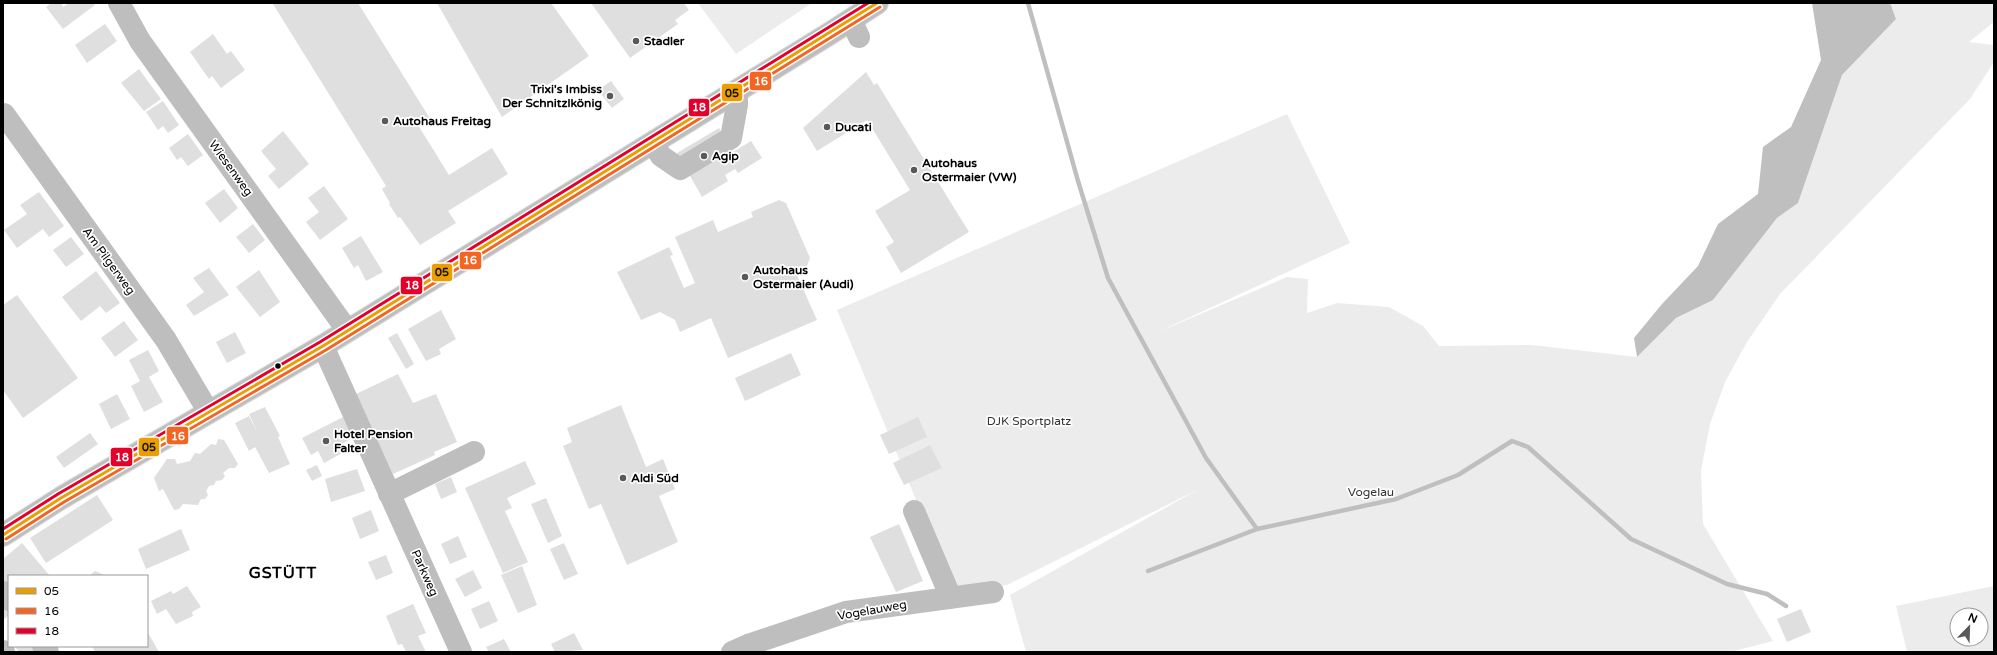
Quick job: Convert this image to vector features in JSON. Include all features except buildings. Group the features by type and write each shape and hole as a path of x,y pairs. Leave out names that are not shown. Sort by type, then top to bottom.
{"street":[{"name":"Wiesenweg","path":"119,3 140,41 347,330"},
{"path":"3,535 61,498 208,411 322,346 737,91 855,29 877,3"},
{"path":"653,142 661,156 680,169 731,138 737,105 737,91"},
{"name":"Am Pilgerweg","path":"4,114 166,340 208,411"},
{"name":"Parkweg","path":"322,346 461,652"},
{"path":"389,494 474,452"},
{"path":"914,511 951,598"},
{"name":"Vogelauweg","path":"732,652 748,645 846,612 993,592"}],"green space":[{"path":"698,3 812,3 736,54"},
{"name":"Vogelau","path":"1890,3 1994,3 1994,22 1969,42 1994,45 1994,62 1970,99 1780,294 1747,342 1725,382 1710,424 1701,471 1703,524 1773,641 1730,652 1026,652 1010,595 1199,489 1007,585 954,591 837,310 1287,114 1350,243 1158,332 1287,277 1308,279 1307,313 1337,303 1389,307 1423,326 1439,346 1532,345 1637,357 1676,318 1713,300 1777,218 1798,203 1842,75 1896,19"},
{"path":"1994,586 1994,651 1907,652 1896,606"}],"shaded area":[{"path":"1812,3 1890,3 1896,19 1842,75 1798,203 1777,218 1713,300 1676,318 1637,357 1634,338 1662,304 1698,266 1718,224 1758,194 1763,147 1791,127 1821,60"}],"waterway":[{"path":"1028,3 1078,181 1108,278 1206,458 1257,529"},
{"path":"1148,571 1257,529 1396,499 1458,475 1512,441 1528,447 1631,539 1727,584 1767,594 1786,606"}],"transit line":[{"name":"18","path":"3,529 58,494 320,342 868,3"},
{"name":"05","path":"3,535 61,498 323,346 877,3"},
{"name":"16","path":"6,539 64,502 326,350 880,7"}],"place":[{"name":"Stadler","path":"636,41"},
{"name":"Trixi's Imbiss Der Schnitzlkönig","path":"610,96"},
{"name":"Autohaus Freitag","path":"385,121"},
{"name":"Ducati","path":"827,127"},
{"name":"Agip","path":"704,156"},
{"name":"Autohaus Ostermaier (VW)","path":"914,170"},
{"name":"Autohaus Ostermaier (Audi)","path":"745,277"},
{"name":"Hotel Pension Falter","path":"326,441"},
{"name":"Aldi Süd","path":"623,478"}],"district":[{"name":"GSTÜTT","path":"283,572"}],"park label":[{"name":"DJK Sportplatz","path":"1029,421"}]}
